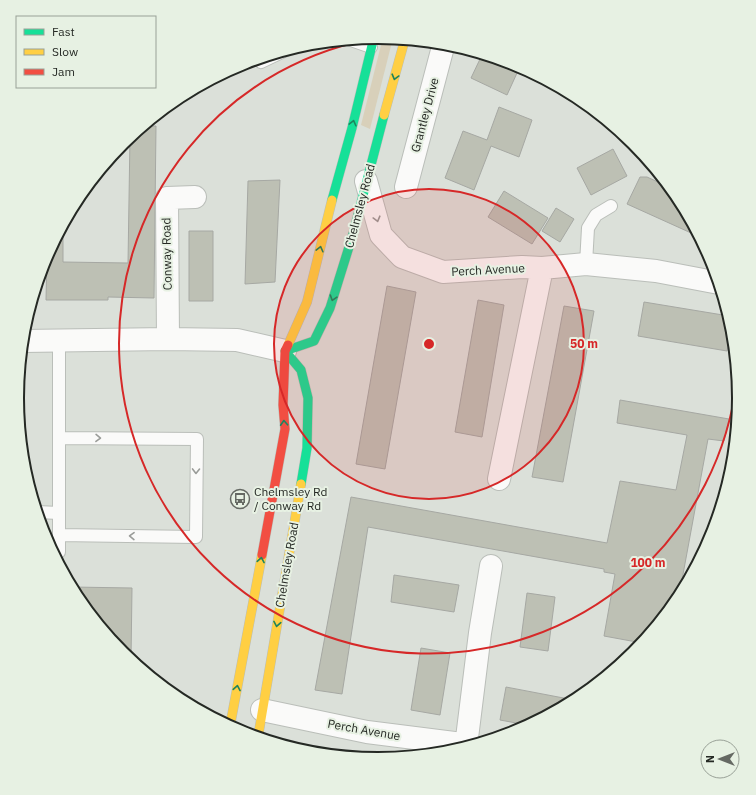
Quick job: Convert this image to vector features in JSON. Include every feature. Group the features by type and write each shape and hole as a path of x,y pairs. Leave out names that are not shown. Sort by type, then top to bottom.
{"street":[{"path":"231,720 285,430 283,405 285,351 307,302 352,128 372,44"},
{"name":"Chelmsley Road","path":"259,731 307,448 308,398 301,370 285,351 314,341 330,308 354,234 366,181 404,44"},
{"name":"Grantley Drive","path":"406,187 442,49"},
{"name":"Perch Avenue","path":"366,181 381,235 402,257 443,272 522,267 542,268 586,264 656,271 712,281"},
{"name":"Conway Road","path":"168,339 167,198 195,197"},
{"name":"Perch Avenue","path":"498,479 542,268"},
{"path":"29,341 168,339 237,340 285,351"},
{"name":"Perch Avenue","path":"468,740 480,633 491,566"},
{"name":"Perch Avenue","path":"262,710 367,732 454,743"}],"lane":[{"path":"586,264 588,228 596,215 611,206"},
{"path":"59,340 59,550"},
{"path":"59,438 197,439 196,537 59,535"},
{"path":"43,512 59,513"}],"shaded area":[{"path":"381,44 391,44 370,129 361,125"}],"building":[{"path":"480,59 494,63 517,73 507,95 471,78"},
{"path":"499,107 532,120 519,157 491,146 474,190 445,178 463,131 487,140"},
{"path":"151,126 156,126 154,298 108,297 108,300 46,300 47,274 63,237 63,262 128,263 130,145"},
{"path":"613,149 627,176 591,195 577,168"},
{"path":"640,177 647,177 659,183 685,221 691,233 627,204"},
{"path":"280,180 275,282 245,284 248,181"},
{"path":"504,191 548,218 532,244 488,217"},
{"path":"556,208 574,219 560,242 542,231"},
{"path":"189,231 213,231 213,301 189,301"},
{"path":"387,286 416,292 385,469 356,464"},
{"path":"478,300 504,305 482,437 455,432"},
{"path":"644,302 722,315 728,346 727,351 638,336"},
{"path":"564,306 594,311 563,482 532,477"},
{"path":"620,400 729,419 724,441 708,439 682,579 659,613 634,642 604,636 615,574 604,572 604,569 368,527 342,694 315,690 351,497 607,543 620,481 676,490 687,435 617,423"},
{"path":"394,575 459,585 454,612 391,602"},
{"path":"80,587 132,588 131,651 97,613"},
{"path":"527,593 555,597 548,651 520,647"},
{"path":"421,648 450,653 440,715 411,710"},
{"path":"506,687 565,698 517,723 500,720"}],"traffic: fast":[{"path":"332,200 352,128 372,44"},
{"path":"301,484 307,448 308,398 301,370 285,351 314,341 330,308 353,234 384,115"}],"traffic: slow":[{"path":"384,115 404,44"},
{"path":"288,345 307,302 332,200"},
{"path":"259,731 301,484"},
{"path":"231,720 262,555"}],"traffic: jam":[{"path":"262,555 285,429 283,405 285,351 288,345"}],"place":[{"name":"Chelmsley Rd / Conway Rd","path":"240,499"}]}
